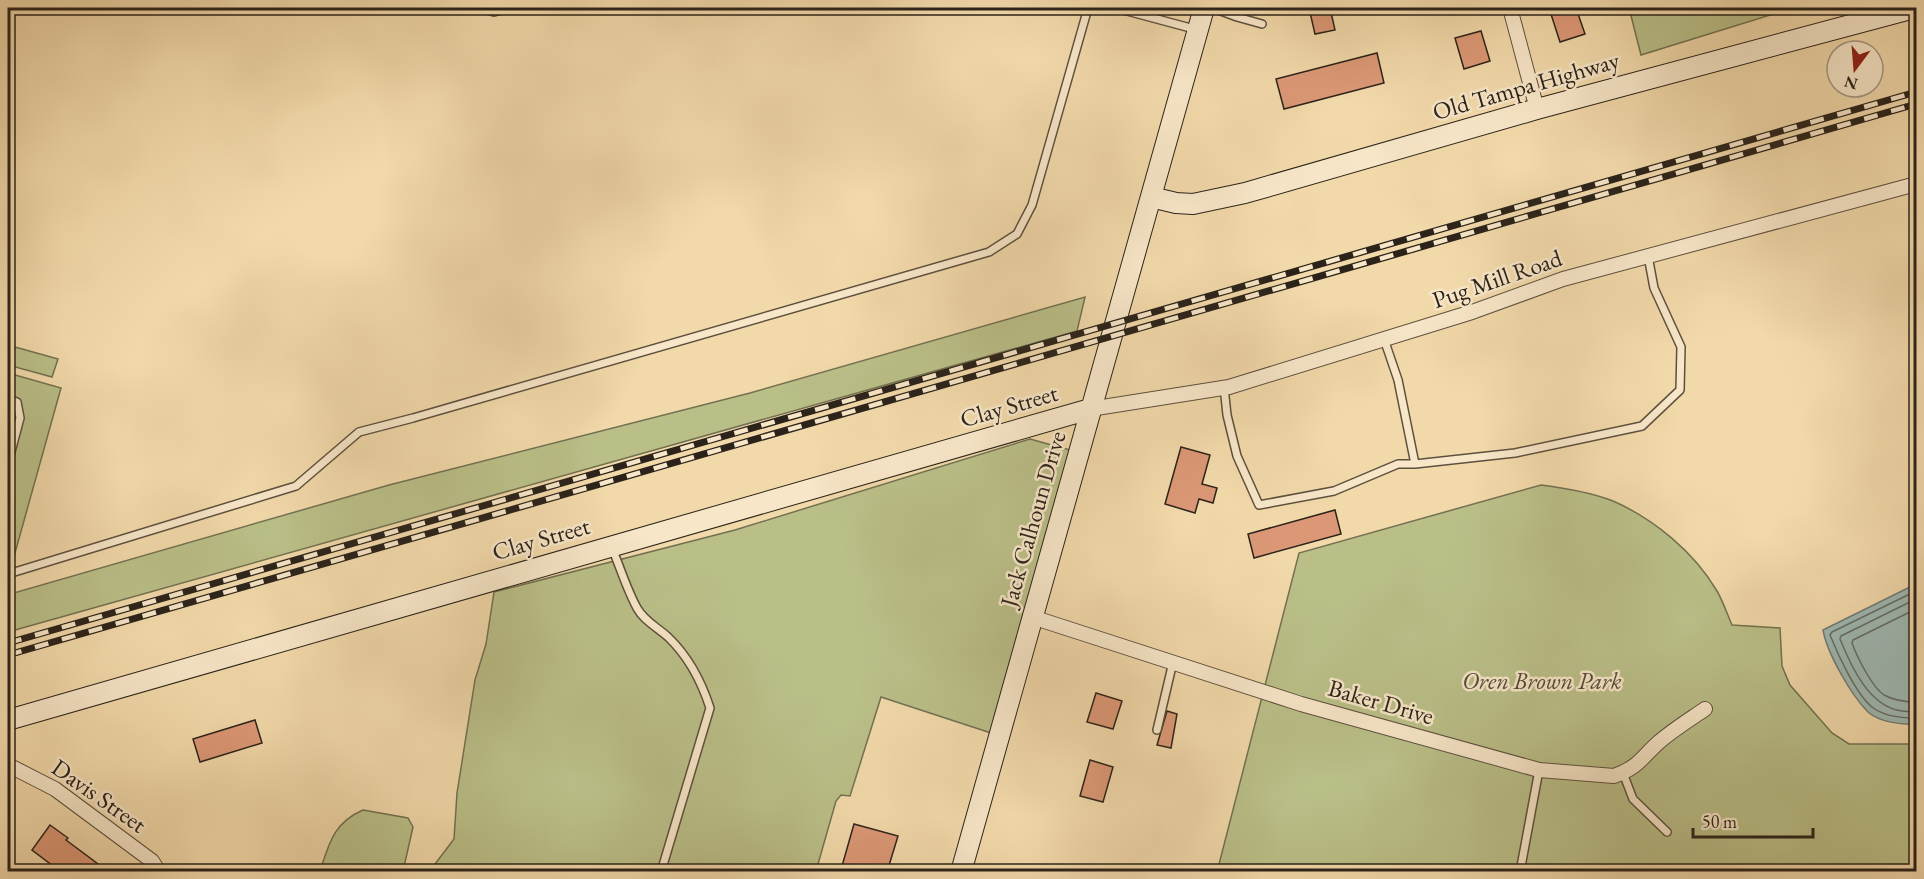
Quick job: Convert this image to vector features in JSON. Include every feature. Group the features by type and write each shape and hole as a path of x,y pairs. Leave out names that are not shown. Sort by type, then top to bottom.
{"street":[{"name":"Jack Calhoun Drive","path":"962,872 1204,8"},
{"path":"1510,8 1536,108"},
{"name":"Old Tampa Highway","path":"1151,197 1176,203 1193,204 1245,193 1536,108 1914,8"},
{"name":"Pug Mill Road","path":"1090,409 1224,387 1472,312 1563,279 1917,184"},
{"name":"Clay Street","path":"8,720 1090,409"},
{"name":"Baker Drive","path":"1032,617 1301,704 1539,770 1614,776 1623,773"},
{"path":"1623,773 1631,770 1659,742 1705,709"},
{"name":"Davis Street","path":"8,765 55,789 152,861 159,872"}],"lane":[{"path":"480,8 494,12 510,8"},
{"path":"8,574 296,486 359,432 989,252 1017,234 1032,206 1088,8"},
{"path":"1116,8 1198,30"},
{"path":"1213,8 1262,24"},
{"path":"1224,387 1227,415 1237,456 1259,505 1334,490 1398,464 1515,453 1642,426 1680,390 1681,346 1654,288 1648,256"},
{"path":"1384,339 1398,380 1415,464"},
{"path":"8,399 17,402 20,418 8,463"},
{"path":"611,545 638,609 649,623 667,636 688,658 702,683 710,708 661,872"},
{"path":"1157,730 1173,663"},
{"path":"1520,872 1539,770"},
{"path":"1623,773 1633,799 1667,832"}],"green space":[{"path":"1629,8 1793,8 1641,55"},
{"path":"1085,297 1077,331 8,632 10,594 389,485 750,393"},
{"path":"8,345 58,359 52,377 8,365"},
{"path":"8,373 61,388 8,578"},
{"path":"1030,439 1070,450 991,733 881,697 850,796 841,795 836,801 816,871 429,872 454,839 457,793 475,680 486,644 494,592 735,530"},
{"name":"Oren Brown Park","path":"1541,485 1604,498 1628,508 1672,538 1697,563 1717,591 1732,625 1780,628 1782,666 1790,685 1832,733 1849,744 1916,744 1916,871 1217,872 1299,553"},
{"path":"363,810 408,818 413,827 403,871 320,871 334,835 345,821"}],"water":[{"path":"1916,584 1916,724 1898,723 1873,715 1861,705 1835,662 1823,630"}],"building":[{"path":"1309,8 1330,8 1335,30 1315,34"},
{"path":"1549,8 1576,8 1585,34 1560,42"},
{"path":"1481,31 1490,61 1464,69 1455,38"},
{"path":"1377,53 1384,83 1284,109 1276,79"},
{"path":"1181,447 1210,455 1202,484 1217,488 1213,503 1199,499 1195,513 1165,504"},
{"path":"1335,510 1341,534 1254,558 1248,534"},
{"path":"1096,693 1122,701 1113,729 1087,722"},
{"path":"1167,711 1177,714 1171,748 1157,745"},
{"path":"255,720 262,743 200,762 193,739"},
{"path":"1090,760 1113,767 1103,802 1080,796"},
{"path":"854,824 898,836 887,872 846,872 847,868 842,866"},
{"path":"50,825 98,864 92,872 61,872 32,850"}],"railway":[{"path":"8,643 1916,92"},
{"path":"8,655 1916,104"}]}
